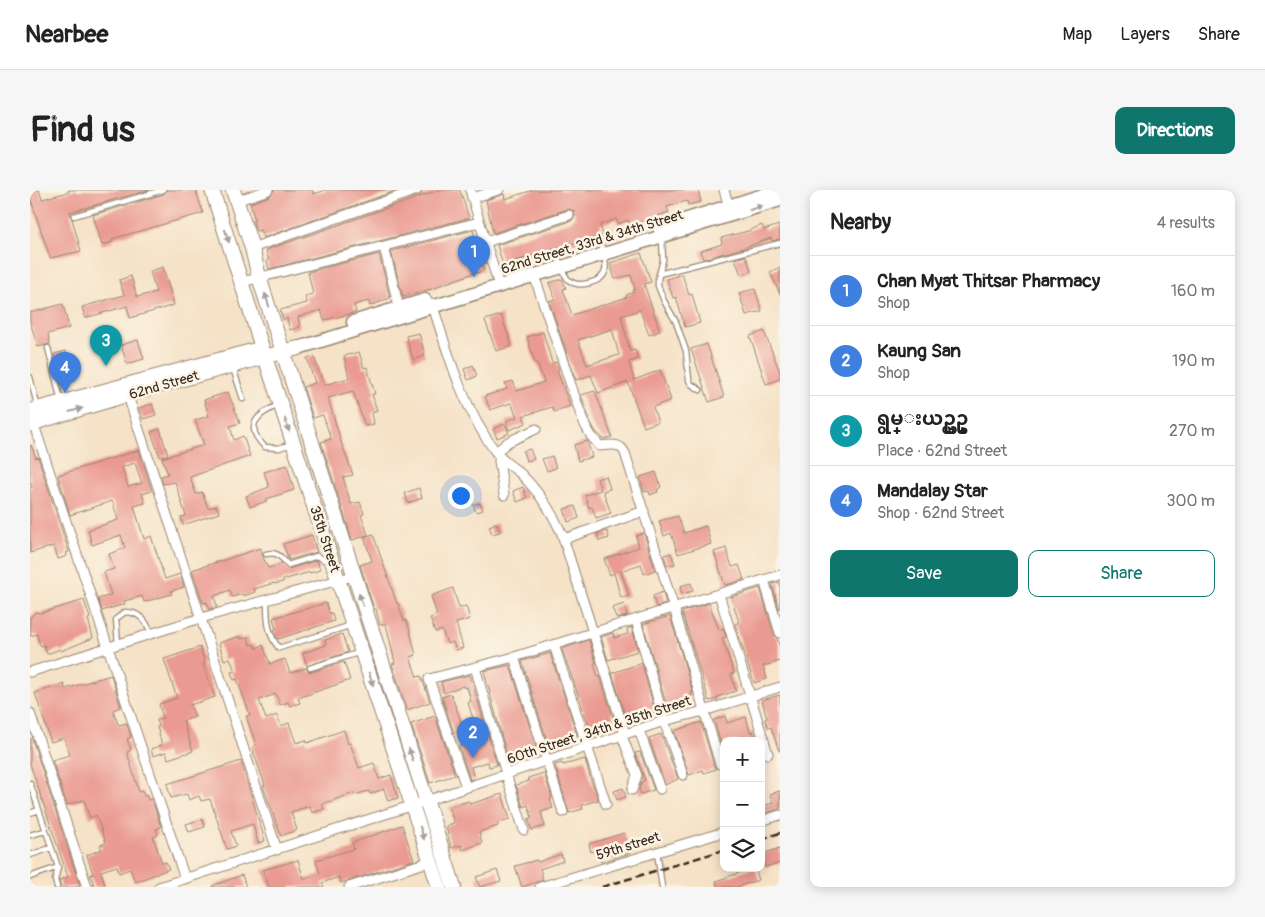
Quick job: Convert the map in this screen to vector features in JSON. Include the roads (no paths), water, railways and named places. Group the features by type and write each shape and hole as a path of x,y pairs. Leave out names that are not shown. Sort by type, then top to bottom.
{"main road":[{"name":"35th Street","path":"212,190 362,652 419,804"},
{"path":"730,210 779,190"},
{"name":"35th Street","path":"234,195 353,576 419,804 431,861 440,887"},
{"path":"730,210 780,200"},
{"name":"62nd Street, 33rd & 34th Street","path":"299,344 730,210"},
{"name":"62nd Street, 33rd & 34th Street","path":"498,283 534,276 560,263"},
{"name":"62nd Street","path":"32,416 299,344"},
{"name":"62nd Street","path":"32,416 61,402 153,387 233,366 264,353"},
{"path":"419,804 454,887"}],"street":[{"path":"234,195 268,190"},
{"path":"252,248 417,190"},
{"path":"498,283 471,194 499,190"},
{"path":"724,190 730,210"},
{"path":"486,242 569,215"},
{"path":"242,282 480,222"},
{"path":"384,247 400,312"},
{"path":"534,276 583,421 591,436 600,446 616,444 623,448 644,510 720,764"},
{"path":"432,303 463,395 497,457 504,495"},
{"path":"126,390 277,850"},
{"path":"32,416 185,879"},
{"path":"497,457 508,442 536,429"},
{"path":"497,457 528,482 552,512 564,538 637,775 632,790"},
{"path":"564,538 644,510"},
{"path":"30,672 201,618 353,576"},
{"path":"466,787 429,680 514,657 780,576"},
{"path":"764,580 780,633"},
{"path":"719,594 768,754"},
{"path":"636,620 664,721 683,775"},
{"path":"554,645 606,804"},
{"path":"514,657 563,812"},
{"path":"475,667 524,830"},
{"name":"60th Street , 34th & 35th Street","path":"159,887 419,804 664,721 704,711 780,687"},
{"path":"30,713 87,887"},
{"path":"639,730 660,789"},
{"path":"765,820 780,816"},
{"name":"59th street","path":"540,887 720,833"},
{"path":"350,887 431,861"}],"lane":[{"path":"74,216 163,190"},
{"path":"660,232 663,260 658,286 676,322 686,351 689,380 691,384 700,390"},
{"path":"659,274 780,243"},
{"path":"560,263 571,282 578,285 586,284 605,274 606,268 603,251"},
{"path":"48,348 61,402"},
{"path":"233,366 243,399"},
{"path":"30,377 32,416"},
{"path":"281,404 266,410 258,416 255,422 257,437 265,447 279,448 294,444"},
{"path":"266,554 272,552 278,554 288,565 317,556 334,565 348,560"},
{"path":"266,600 271,639 279,648 353,625"},
{"path":"118,644 116,619 125,612 136,613 142,618 146,622 151,634"},
{"path":"310,668 362,652"},
{"path":"31,786 58,867 54,880 57,887"},
{"path":"30,813 39,810"},
{"path":"30,835 45,831"},
{"path":"30,855 51,848"},
{"path":"657,852 662,875 662,887"},
{"path":"30,877 58,867"}],"railway":[{"path":"765,838 780,833"},
{"path":"602,887 720,851"}],"place":[{"name":"Chan Myat Thitsar Pharmacy","path":"474,277"},
{"name":"ရွမ္းယဥ္ယဥ္","path":"106,366"},
{"name":"Mandalay Star","path":"65,393"},
{"name":"Kaung San","path":"473,758"}]}
